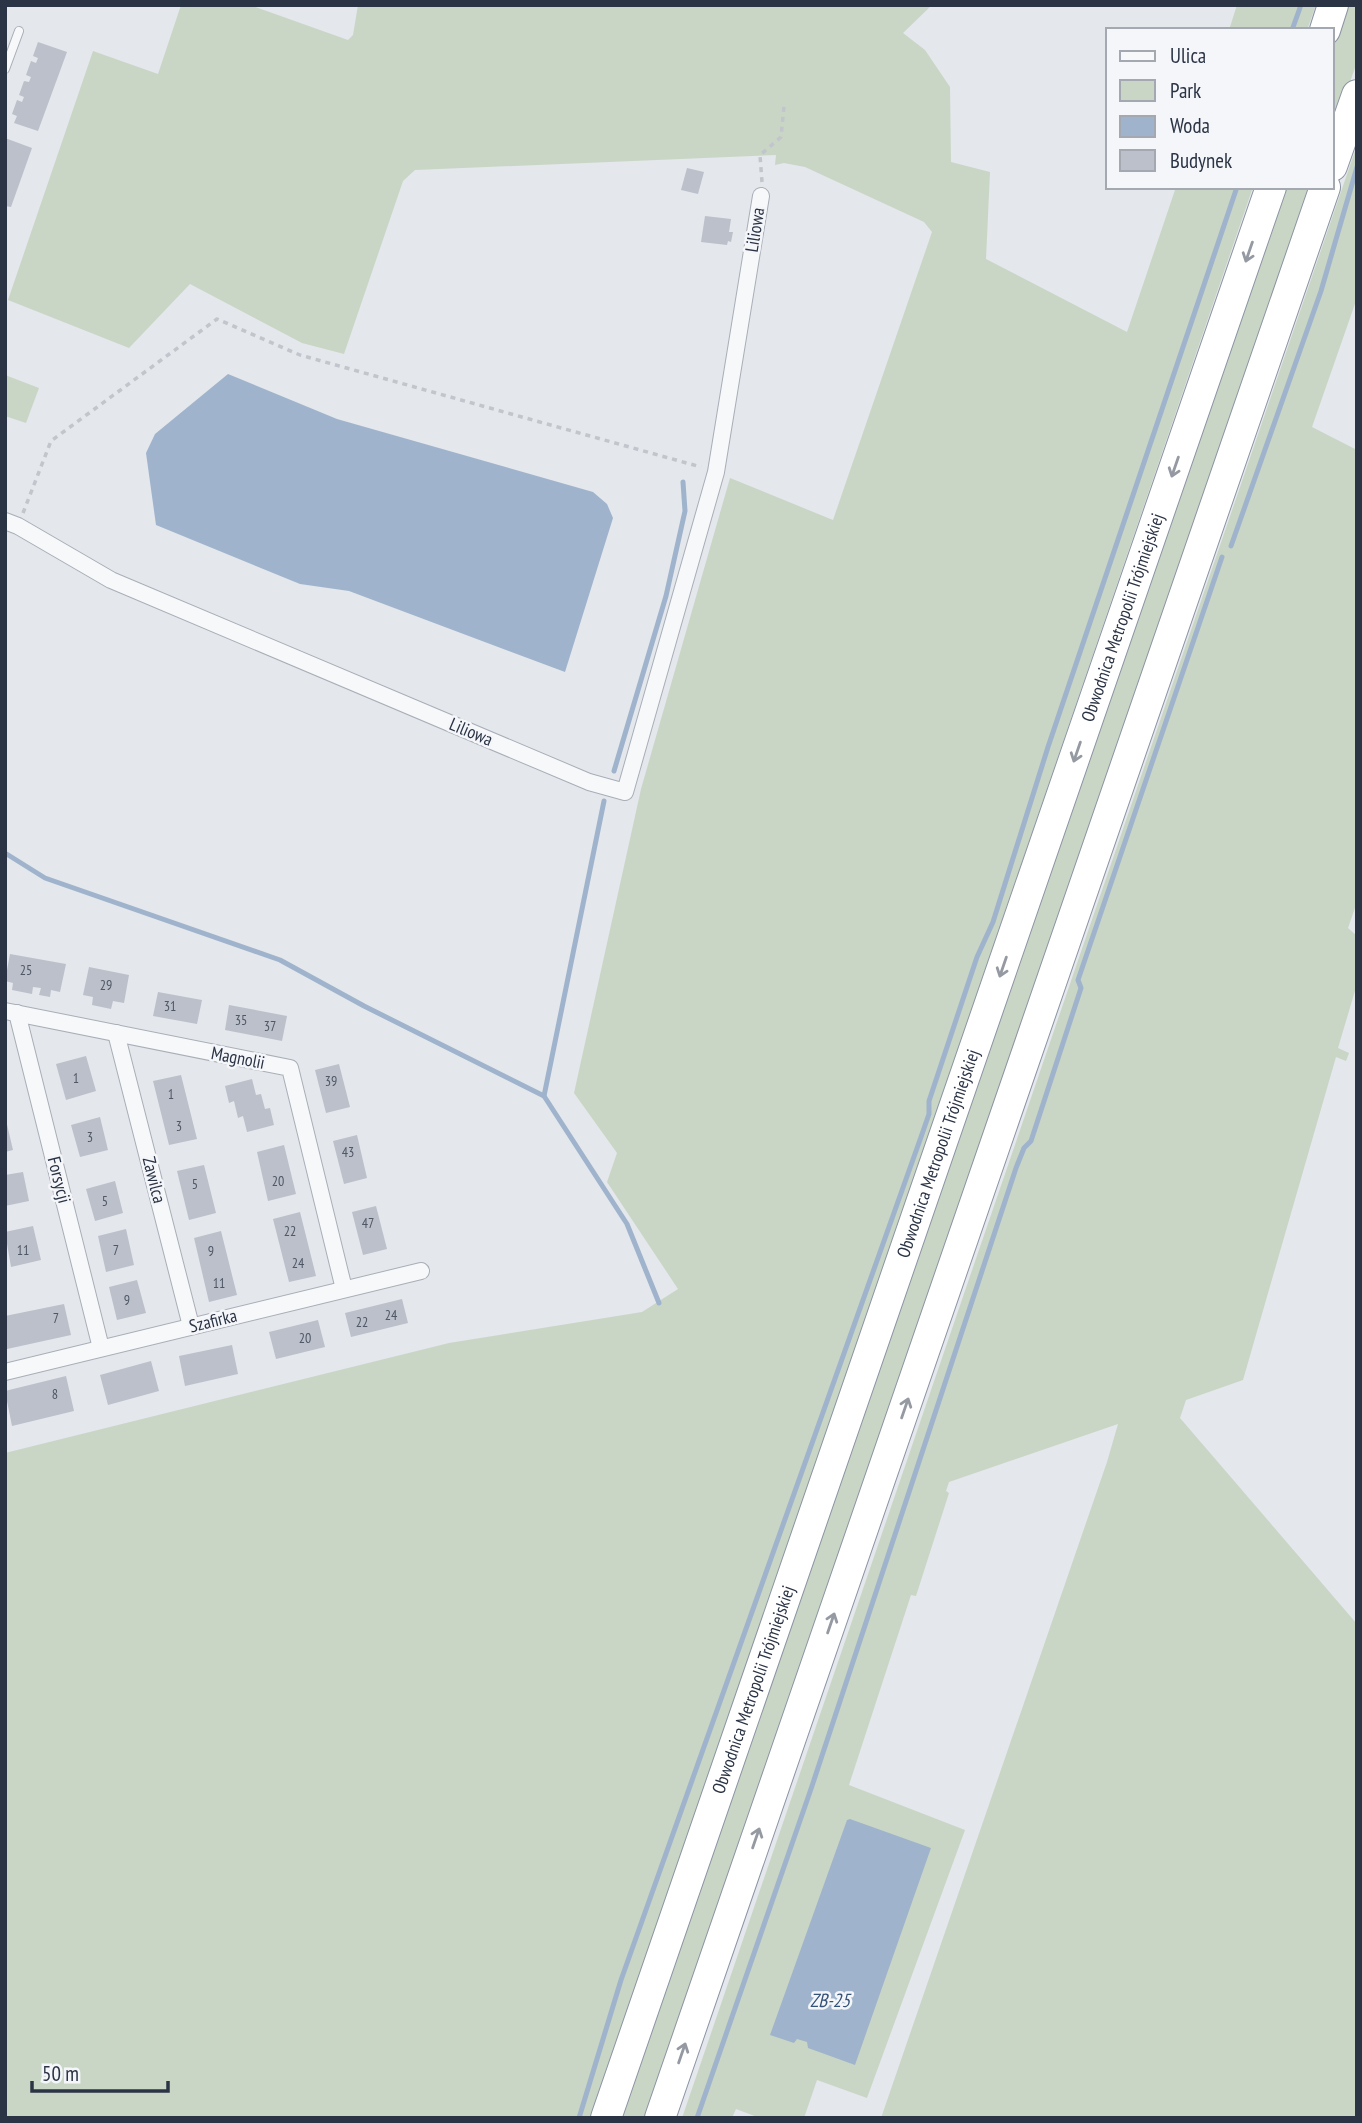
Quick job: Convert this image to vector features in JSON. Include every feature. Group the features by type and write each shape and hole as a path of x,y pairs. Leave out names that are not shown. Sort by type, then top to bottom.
{"highway":[{"path":"1326,28 1333,5"},
{"path":"1334,160 1357,95"},
{"name":"Obwodnica Metropolii Trójmiejskiej","path":"606,2118 1270,189"},
{"path":"660,2118 1324,189"}],"street":[{"name":"Liliowa","path":"12,524 111,580 589,782 625,792 716,472 761,196"},
{"name":"Magnolii","path":"11,1012 290,1068 344,1289"},
{"name":"Forsycji","path":"11,1012 101,1348"},
{"name":"Zawilca","path":"116,1033 191,1326"},
{"name":"Szafirka","path":"5,1372 421,1270"}],"lane":[{"path":"5,69 19,31"}],"path":[{"path":"761,196 763,187 760,155 781,136 783,106"},
{"path":"12,524 51,441 217,318 300,355 716,472"}],"green space":[{"path":"181,5 250,5 348,40 353,35 358,5 932,5 903,33 925,50 950,87 951,162 990,172 986,259 1127,332 1175,189 1252,189 592,2118 5,2118 5,1453 449,1343 642,1312 678,1289 607,1182 617,1153 574,1093 641,789 730,478 833,520 932,232 924,222 805,167 784,163 775,165 776,155 415,170 403,181 344,354 302,343 190,284 129,348 8,300 93,51 158,74"},
{"path":"1237,5 1316,5 1308,28 1230,28"},
{"path":"1345,5 1357,5 1357,62 1334,127 1334,35"},
{"path":"1357,145 1357,298 1312,427 1357,450 1357,902 1348,928 1357,936 1357,984 1338,1048 1349,1053 1346,1061 1336,1057 1243,1380 1186,1400 1180,1418 1357,1624 1357,2118 881,2118 1118,1424 949,1482 946,1491 949,1493 916,1596 911,1595 849,1785 965,1830 867,2098 817,2080 804,2118 760,2118 736,2109 732,2118 682,2118"},
{"path":"1281,189 1313,189 653,2118 622,2118"},
{"path":"5,375 39,388 26,423 5,416"}],"water":[{"path":"228,374 337,419 593,492 607,504 613,518 565,672 349,591 300,584 156,525 146,453 155,434"},
{"name":"ZB-25","path":"847,1820 931,1848 855,2065 808,2048 807,2042 797,2039 794,2043 770,2035"}],"building":[{"path":"38,42 67,52 38,131 14,123 17,116 12,114 17,100 22,102 24,97 19,95 24,81 29,82 31,77 26,75 31,61 36,63 38,58 33,56"},
{"path":"5,138 32,148 11,207 5,206"},
{"path":"687,168 704,172 698,194 681,190"},
{"path":"705,216 731,219 731,242 728,241 727,245 701,242"},
{"path":"10,954 66,964 60,992 51,990 50,997 39,995 41,988 33,987 32,994 12,990 13,983 5,981"},
{"path":"89,967 129,975 124,1003 113,1001 111,1009 92,1005 93,997 83,995"},
{"path":"158,992 202,1000 197,1024 153,1016"},
{"path":"229,1005 287,1016 282,1041 225,1030"},
{"path":"86,1056 96,1091 66,1100 56,1064"},
{"path":"339,1064 350,1107 326,1113 315,1070"},
{"path":"181,1075 197,1139 169,1145 153,1081"},
{"path":"252,1079 256,1095 261,1094 265,1109 270,1108 274,1125 247,1132 243,1116 238,1118 234,1101 229,1103 225,1086"},
{"path":"5,1116 13,1150 5,1152"},
{"path":"100,1117 108,1150 80,1157 71,1125"},
{"path":"357,1135 367,1178 344,1184 333,1141"},
{"path":"284,1145 296,1194 268,1201 257,1152"},
{"path":"204,1165 216,1213 189,1220 177,1171"},
{"path":"23,1172 29,1201 5,1206 5,1175"},
{"path":"115,1181 123,1213 95,1221 86,1189"},
{"path":"376,1206 387,1249 363,1255 352,1212"},
{"path":"300,1212 316,1276 289,1282 273,1219"},
{"path":"33,1226 41,1260 11,1267 5,1232"},
{"path":"126,1229 134,1265 106,1272 98,1236"},
{"path":"221,1231 237,1295 209,1302 194,1238"},
{"path":"137,1280 146,1313 117,1320 109,1287"},
{"path":"402,1299 408,1323 351,1337 345,1313"},
{"path":"64,1304 71,1335 7,1349 5,1316"},
{"path":"318,1320 325,1347 276,1359 269,1332"},
{"path":"232,1345 238,1374 185,1386 179,1356"},
{"path":"151,1361 159,1391 108,1405 100,1375"},
{"path":"66,1376 74,1411 12,1426 5,1391"}],"waterway":[{"path":"1293,28 1301,5"},
{"path":"1231,546 1321,291 1357,167"},
{"path":"579,2118 621,1980 929,1114 929,1101 977,957 993,922 1048,747 1236,189"},
{"path":"614,771 666,596 685,511 683,482"},
{"path":"697,2118 812,1786 1016,1168 1024,1148 1031,1141 1081,988 1078,980 1222,557"},
{"path":"604,801 544,1096 627,1224 659,1303"},
{"path":"5,853 45,878 280,960 364,1006 544,1096"}]}
